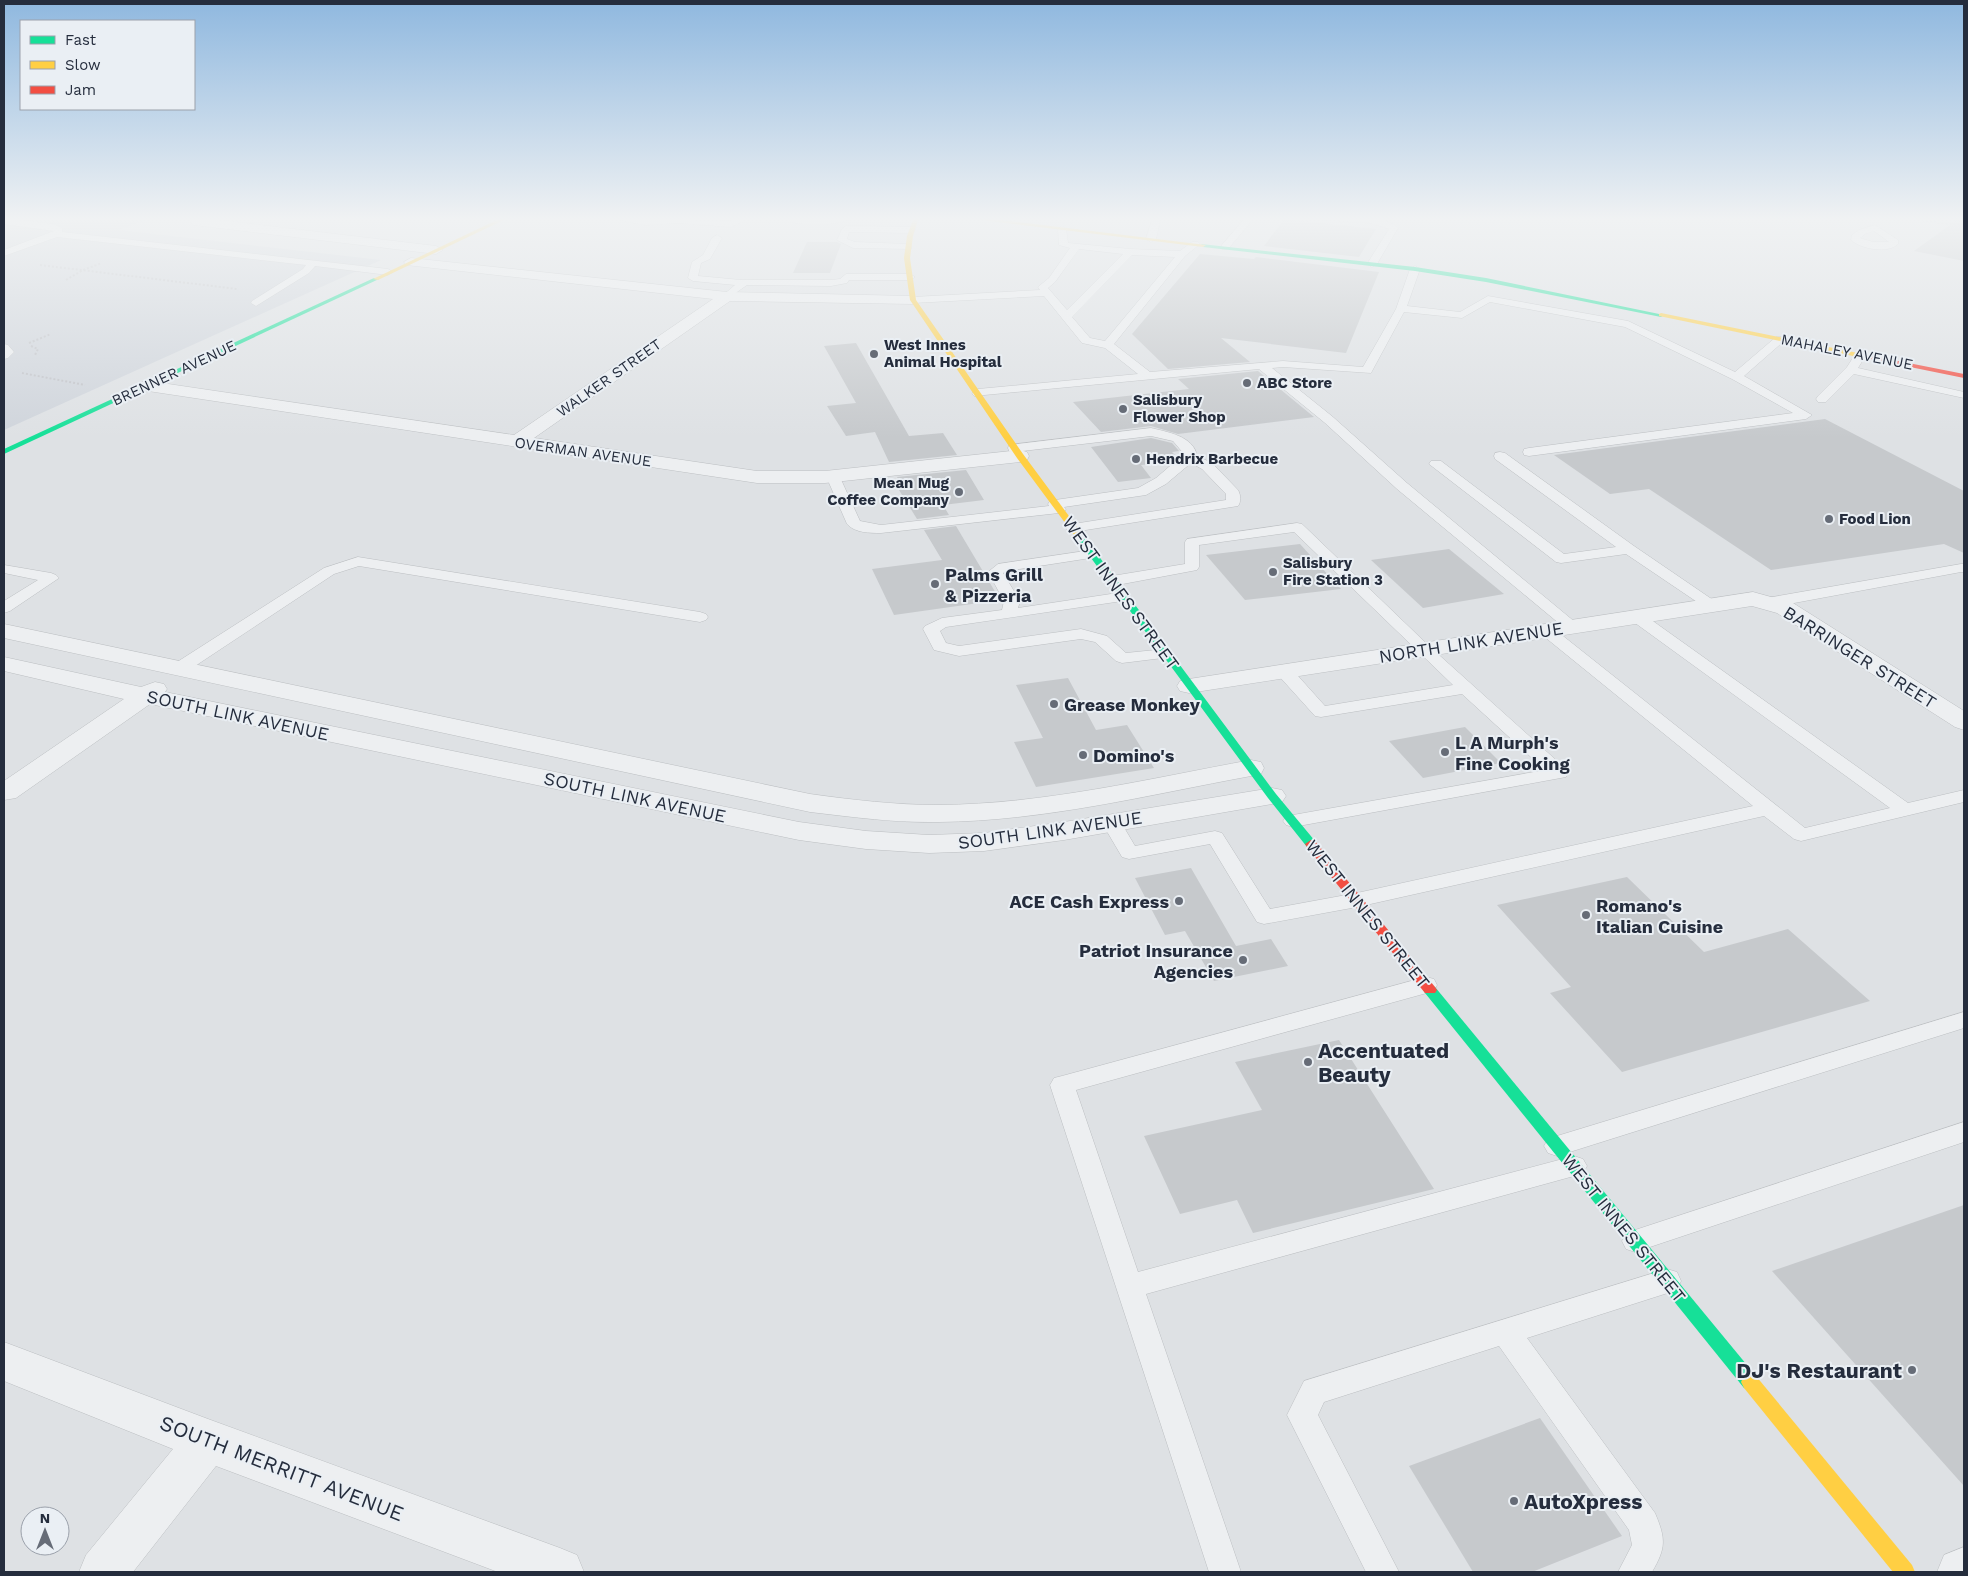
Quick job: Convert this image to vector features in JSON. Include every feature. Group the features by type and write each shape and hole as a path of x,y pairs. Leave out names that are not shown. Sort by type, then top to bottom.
{"street":[{"name":"BRENNER AVENUE","path":"4,452 349,291"},
{"path":"675,291 726,296 913,300"},
{"name":"WEST INNES STREET","path":"912,291 913,300 938,340 978,393 1017,452 1272,796 1904,1572"},
{"name":"MAHALEY AVENUE","path":"1543,291 1964,376"},
{"name":"WALKER STREET","path":"516,442 726,296"},
{"name":"OVERMAN AVENUE","path":"148,386 757,477 833,476 1017,452"},
{"name":"NORTH LINK AVENUE","path":"1189,686 1711,605 1760,601"},
{"name":"BARRINGER STREET","path":"1760,601 1785,608 1964,722"},
{"name":"SOUTH LINK AVENUE","path":"4,631 810,802 885,812 957,814 1053,805 1251,768"},
{"name":"SOUTH LINK AVENUE","path":"4,664 146,696 799,831 866,840 929,844 984,842 1272,796"},
{"path":"6,792 146,696 183,668"},
{"name":"SOUTH MERRITT AVENUE","path":"4,1361 208,1441 560,1572"},
{"path":"103,1572 208,1441"}],"lane":[{"path":"256,303 276,291"},
{"path":"726,296 734,291"},
{"path":"1067,316 1092,291"},
{"path":"1108,345 1152,291"},
{"path":"978,393 1284,364 1367,371 1401,308 1407,291"},
{"path":"913,300 1047,293 1086,340 1108,345 1148,376"},
{"path":"1401,308 1462,315 1488,298 1628,324 1736,376 1806,415 1529,452"},
{"path":"1736,376 1780,339"},
{"path":"4,347 8,352 4,356"},
{"path":"1822,399 1852,368 1860,355"},
{"path":"1262,366 1329,420 1402,486 1573,627"},
{"path":"1852,368 1859,372 1964,395"},
{"path":"1017,452 1151,432 1177,438 1187,447 1191,454 1190,458"},
{"path":"1500,456 1629,549 1711,605"},
{"path":"833,476 854,524 865,528 881,530 1057,507 1140,492 1161,481 1190,458"},
{"path":"1072,528 1233,503 1233,494 1207,466 1190,458"},
{"path":"1436,464 1561,559 1629,549"},
{"path":"1112,581 1192,567 1192,542 1297,527 1423,649 1559,773 1293,822"},
{"path":"1009,614 1012,601 995,572 1004,567 1092,554"},
{"path":"183,668 329,571 358,561 700,617"},
{"path":"1760,601 1961,568"},
{"path":"4,569 51,578 4,608"},
{"path":"1124,597 942,623 930,629 940,647 959,651 1081,634 1101,639 1122,658 1165,654"},
{"path":"1637,617 1905,810"},
{"path":"1547,631 1801,835 1964,796"},
{"path":"1284,671 1321,712 1467,688"},
{"path":"1112,823 1130,853 1215,837 1264,917 1357,900 1768,809"},
{"path":"1225,1572 1062,1085 1426,985"},
{"path":"1130,1286 1565,1156 1964,1020"},
{"path":"1635,1241 1964,1132"},
{"path":"1383,1572 1302,1415 1314,1391 1667,1281"},
{"path":"1505,1331 1644,1524 1648,1548 1634,1572"}],"path":[{"path":"252,291 272,293"},
{"path":"26,344 38,348 34,358"},
{"path":"24,369 18,372 88,386"}],"shaded area":[{"path":"4,291 313,291 4,430"}],"building":[{"path":"1169,291 1371,291 1346,353 1221,338 1250,362 1168,369 1132,334"},
{"path":"856,343 909,436 943,433 957,455 889,462 875,432 846,436 827,406 856,403 824,346"},
{"path":"1258,371 1314,417 1178,434 1151,426 1101,432 1073,402 1189,389 1178,379"},
{"name":"Food Lion","path":"1825,419 1964,491 1964,553 1944,544 1771,570 1649,489 1610,494 1554,455"},
{"name":"Hendrix Barbecue","path":"1151,438 1172,443 1179,451 1172,452 1175,455 1169,455 1172,462 1141,465 1151,478 1118,482 1091,447"},
{"path":"966,470 984,500 943,505 949,515 917,519 899,490 903,489 897,477"},
{"name":"Palms Grill & Pizzeria","path":"956,526 1000,600 894,615 872,569 942,560 924,530"},
{"name":"Salisbury Fire Station 3","path":"1300,544 1341,589 1245,600 1206,555"},
{"path":"1449,549 1504,594 1423,608 1371,560"},
{"name":"Domino's","path":"1068,678 1096,730 1127,725 1154,768 1036,787 1014,742 1043,738 1016,685"},
{"name":"L A Murph's Fine Cooking","path":"1465,727 1501,763 1423,778 1389,741"},
{"path":"1191,868 1236,946 1271,939 1288,966 1214,981 1185,931 1165,935 1135,878"},
{"path":"1627,877 1704,952 1788,929 1870,1001 1622,1072 1550,993 1571,987 1497,905"},
{"path":"1339,1040 1434,1189 1253,1233 1237,1200 1180,1214 1144,1136 1262,1110 1235,1062"},
{"name":"DJ's Restaurant","path":"1964,1205 1964,1486 1772,1271"},
{"name":"AutoXpress","path":"1540,1418 1622,1536 1532,1572 1473,1572 1409,1466"}],"traffic: fast":[{"path":"4,452 351,291"},
{"path":"1539,291 1661,315"},
{"path":"1080,537 1272,796 1311,844"},
{"path":"1430,990 1750,1382"}],"traffic: slow":[{"path":"912,291 913,300 1020,456 1080,537"},
{"path":"1661,315 1858,355"},
{"path":"1750,1382 1905,1572"}],"traffic: jam":[{"path":"1858,355 1964,376"},
{"path":"1311,844 1430,990"}],"place":[{"name":"West Innes Animal Hospital","path":"874,354"},
{"name":"ABC Store","path":"1247,383"},
{"name":"Salisbury Flower Shop","path":"1123,409"},
{"name":"Hendrix Barbecue","path":"1136,459"},
{"name":"Mean Mug Coffee Company","path":"959,492"},
{"name":"Food Lion","path":"1829,519"},
{"name":"Salisbury Fire Station 3","path":"1273,572"},
{"name":"Palms Grill & Pizzeria","path":"935,584"},
{"name":"Grease Monkey","path":"1054,704"},
{"name":"L A Murph's Fine Cooking","path":"1445,752"},
{"name":"Domino's","path":"1083,755"},
{"name":"ACE Cash Express","path":"1179,901"},
{"name":"Romano's Italian Cuisine","path":"1586,915"},
{"name":"Patriot Insurance Agencies","path":"1243,960"},
{"name":"Accentuated Beauty","path":"1308,1062"},
{"name":"DJ's Restaurant","path":"1912,1370"},
{"name":"AutoXpress","path":"1514,1501"}]}
